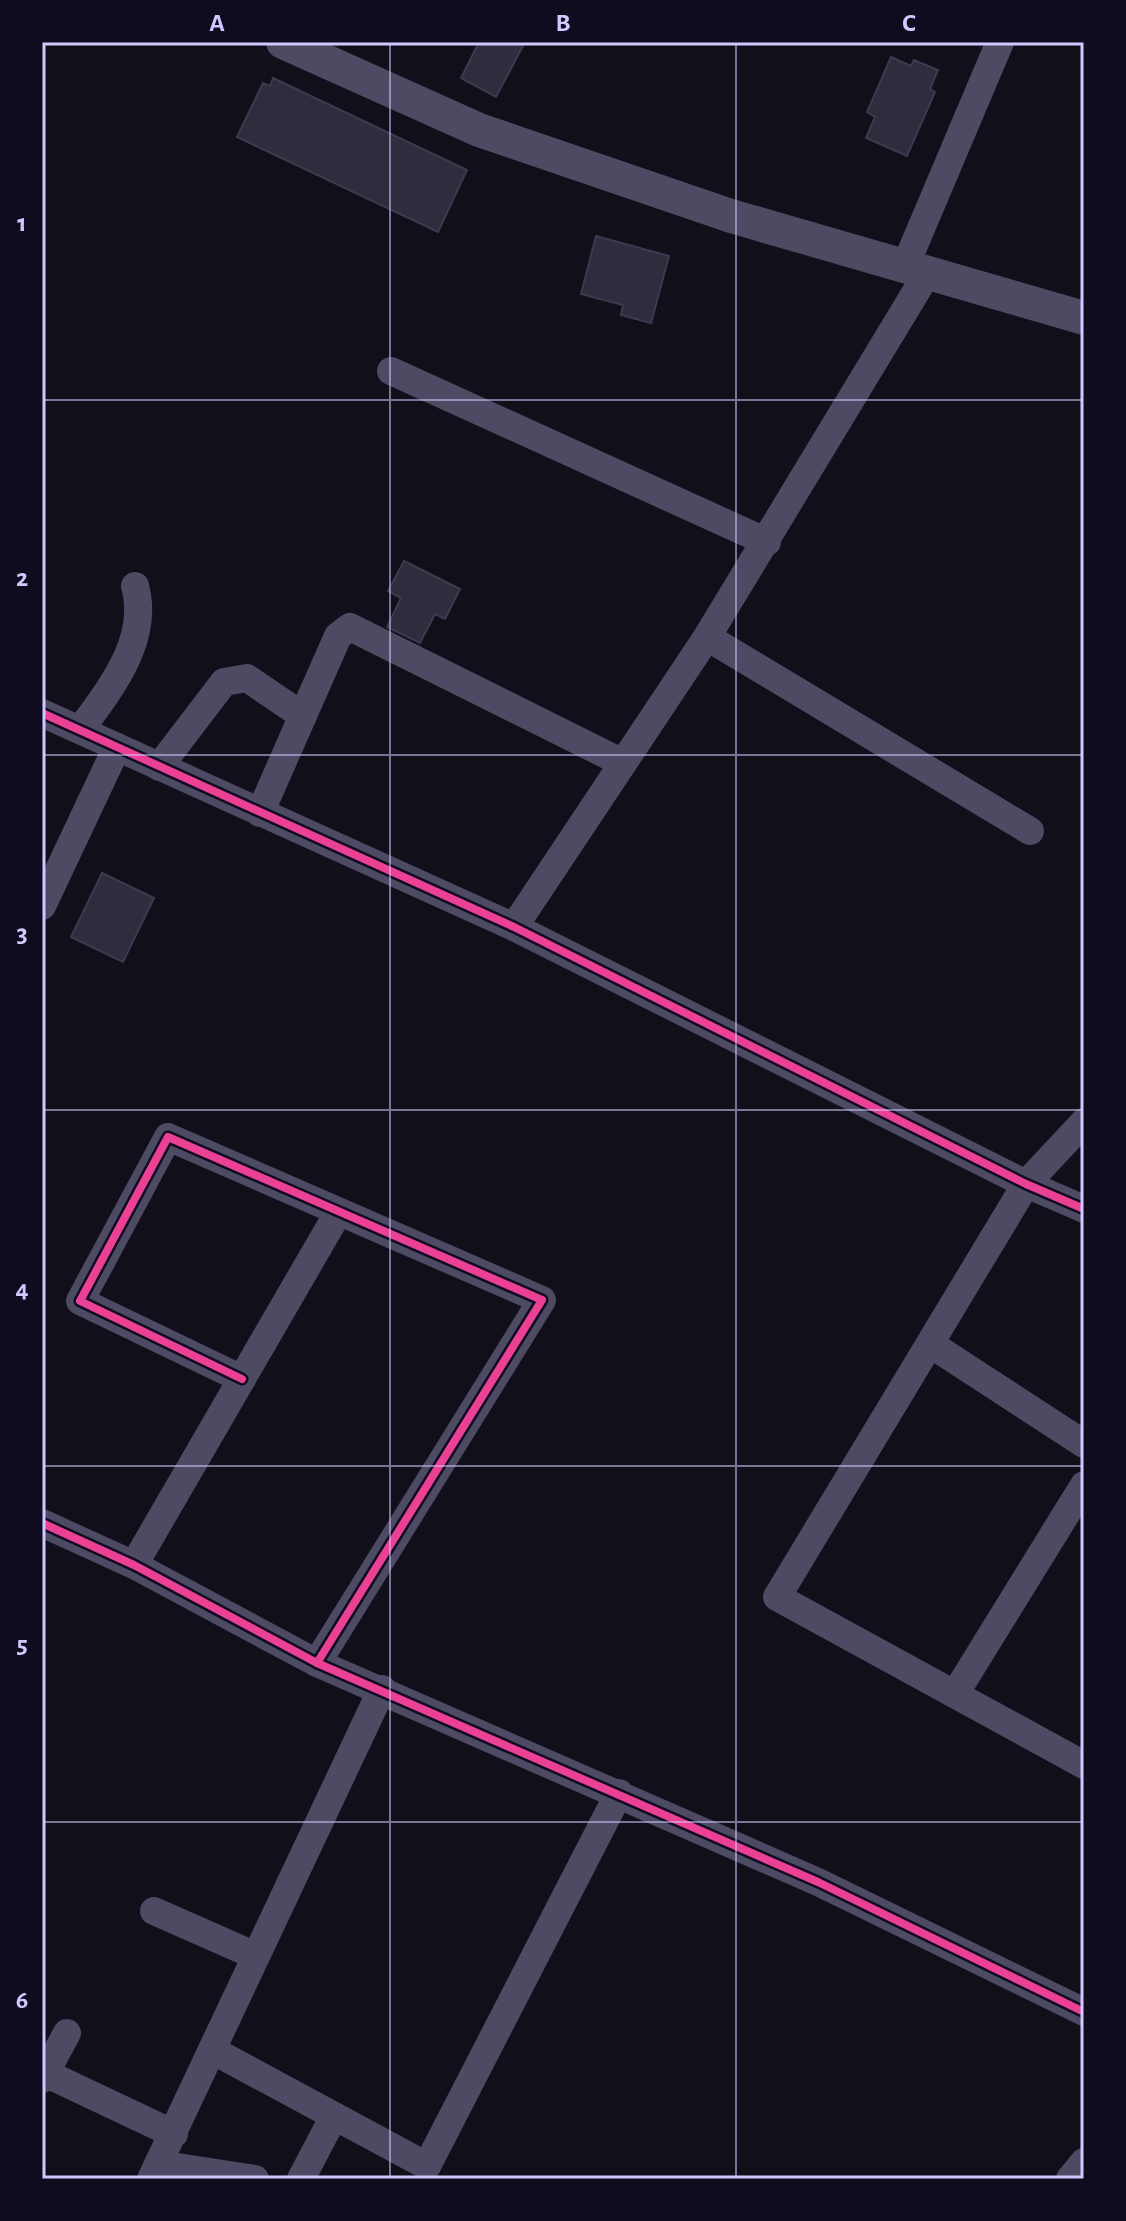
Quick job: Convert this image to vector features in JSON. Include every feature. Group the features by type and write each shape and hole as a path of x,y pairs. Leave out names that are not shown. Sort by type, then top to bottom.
{"street":[{"path":"283,42 479,130 731,216 1084,318"},
{"path":"514,927 767,542 917,268 1000,42"},
{"path":"391,371 767,542"},
{"path":"80,730 122,672 141,608 135,586"},
{"path":"260,813 338,636 350,627 623,763"},
{"path":"707,637 1030,831"},
{"path":"159,767 224,682 247,678 303,716"},
{"path":"42,713 514,927 1026,1184 1084,1209"},
{"path":"42,906 117,747"},
{"path":"1084,1122 1026,1184 932,1345 777,1597 1084,1765"},
{"path":"242,1379 80,1301 168,1137 542,1300 317,1663"},
{"path":"134,1565 338,1213"},
{"path":"932,1345 1084,1444"},
{"path":"955,1694 1084,1485"},
{"path":"42,1523 134,1565 317,1663 818,1882 1084,2012"},
{"path":"255,2179 155,2172 382,1689"},
{"path":"212,2050 427,2166 619,1793"},
{"path":"154,1911 256,1956"},
{"path":"67,2033 44,2076 174,2134"},
{"path":"301,2179 334,2116"},
{"path":"1070,2179 1084,2162"}],"building":[{"path":"479,42 525,42 496,97 461,78"},
{"path":"891,57 911,66 914,60 938,70 930,89 935,92 907,156 866,138 875,117 867,112"},
{"path":"273,78 467,170 438,232 237,137 263,83 270,86"},
{"path":"596,236 669,256 651,323 621,315 623,305 581,294"},
{"path":"404,561 460,589 445,619 435,614 420,643 387,627 401,598 388,591"},
{"path":"102,873 154,898 123,962 71,937"}],"cycle path":[{"path":"42,713 514,927 1026,1184 1084,1209"},
{"path":"242,1379 80,1301 168,1137 542,1300 317,1663"},
{"path":"42,1523 134,1565 317,1663 818,1882 1084,2012"}]}
